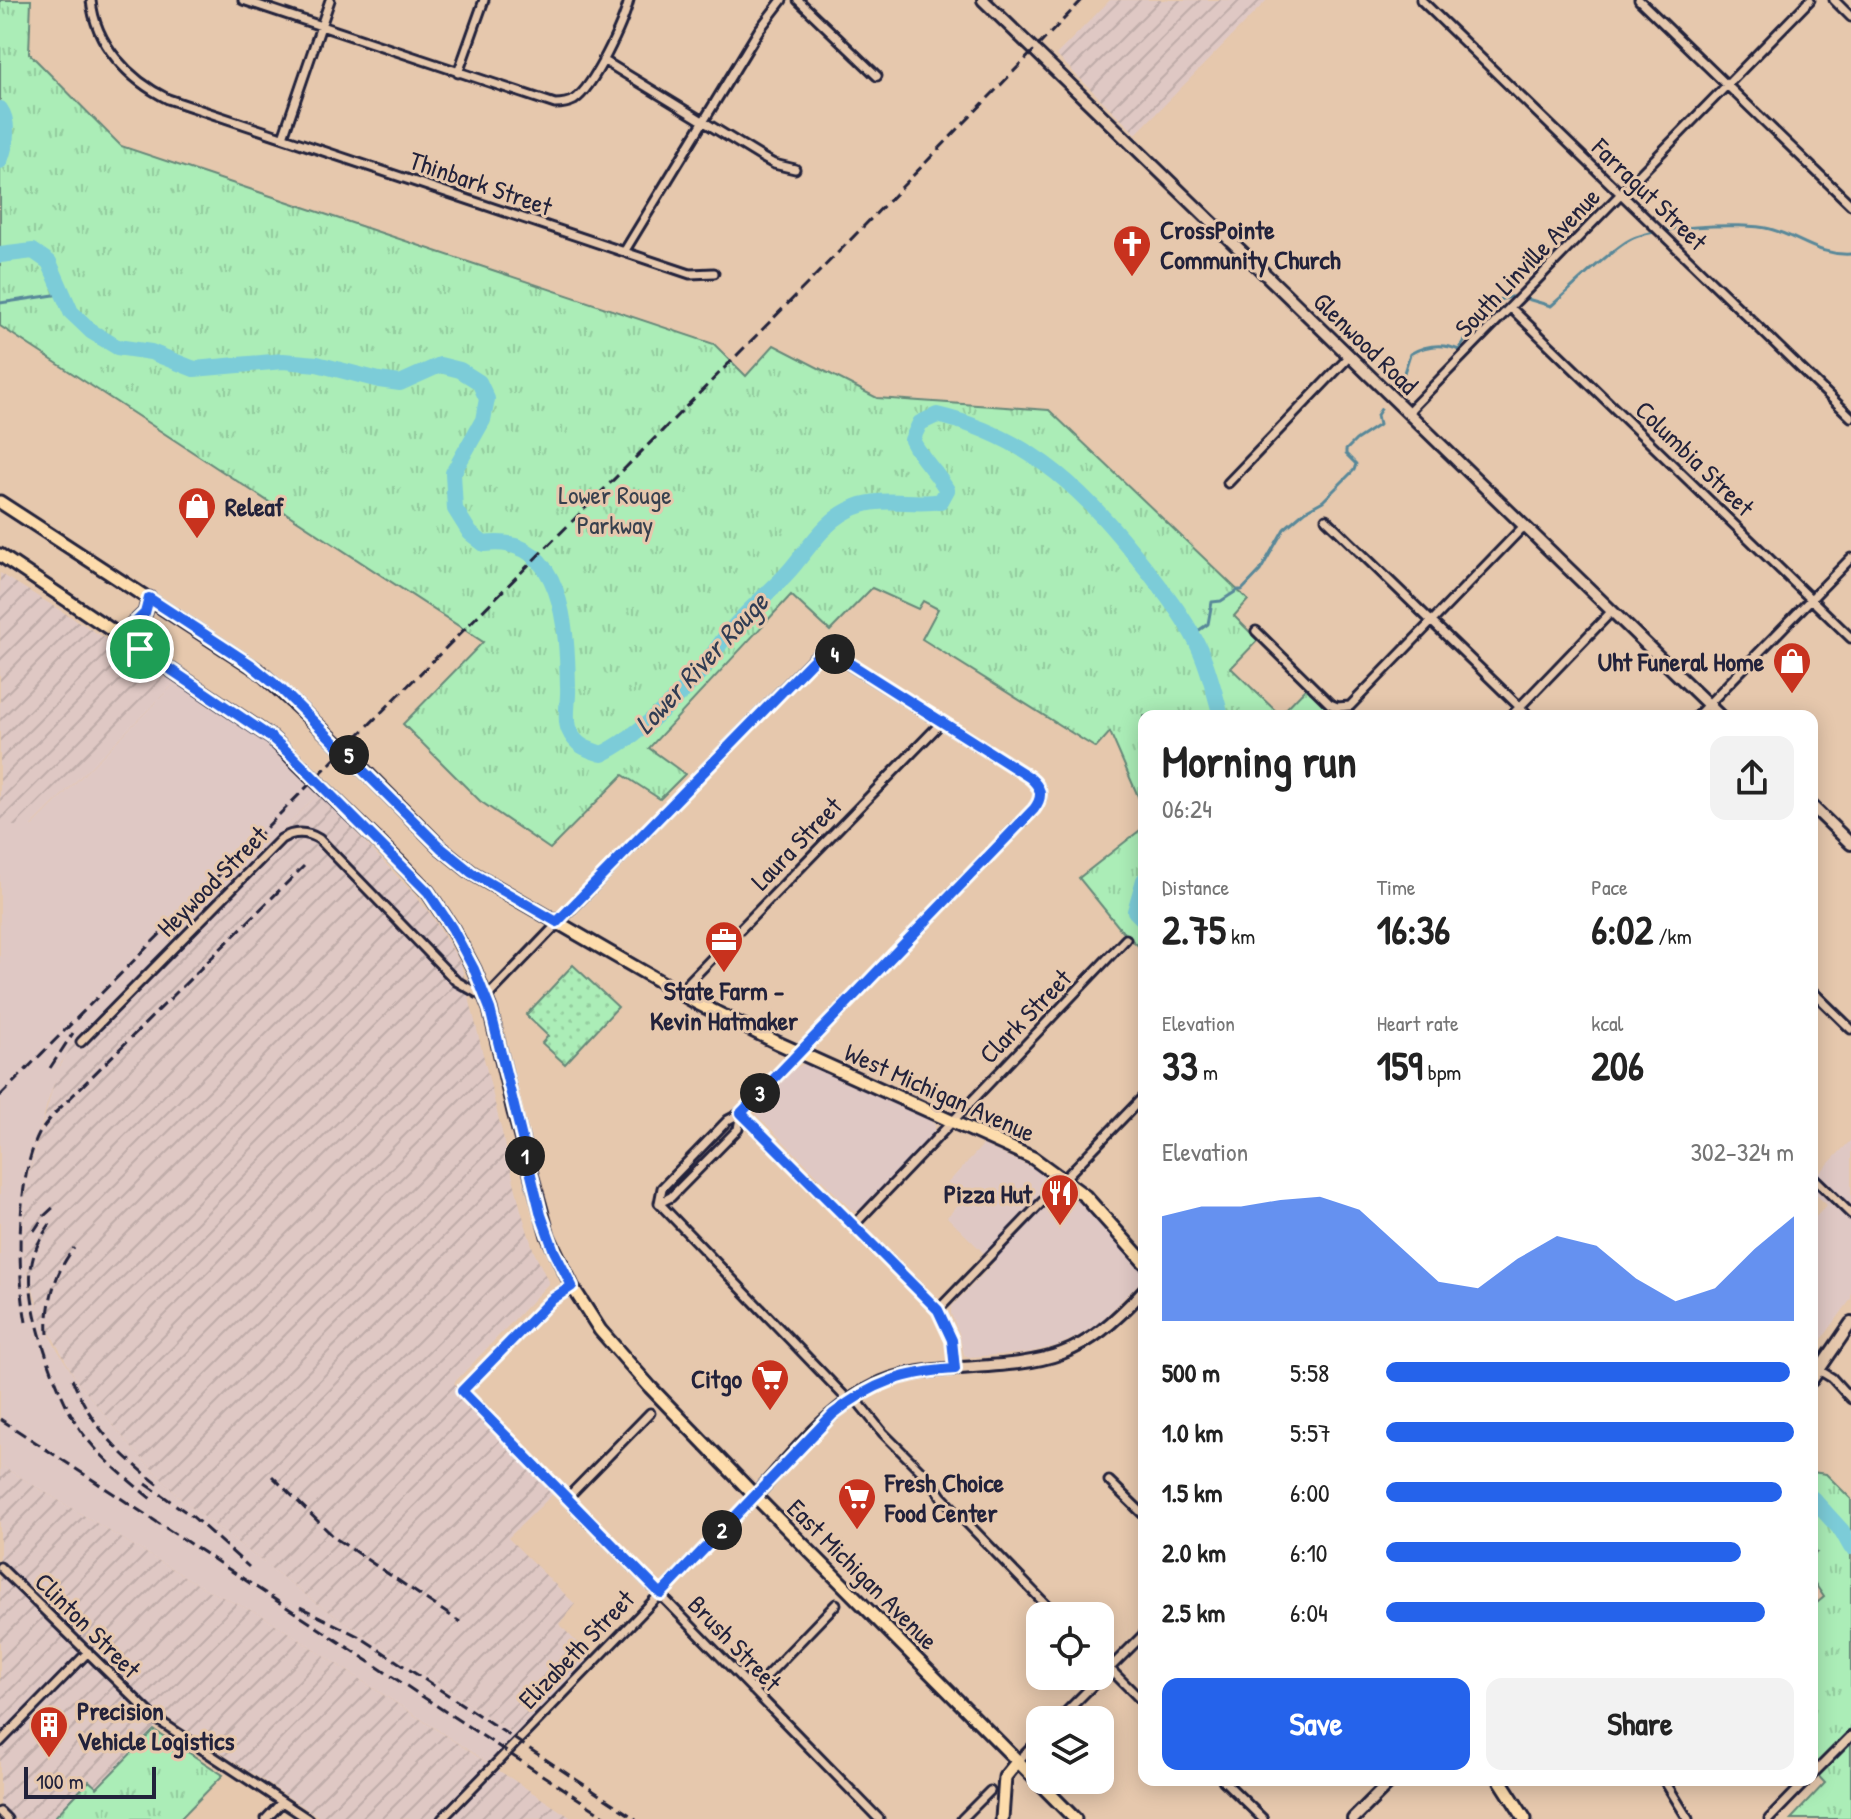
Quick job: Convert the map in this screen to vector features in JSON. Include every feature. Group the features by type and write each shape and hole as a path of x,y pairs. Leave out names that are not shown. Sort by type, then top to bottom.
{"main road":[{"name":"West Michigan Avenue","path":"2,506 259,671 343,749 441,848 472,873 682,995 798,1053 1033,1158 1095,1206 1138,1255"},
{"name":"East Michigan Avenue","path":"0,555 272,738 428,892 452,928 486,998 541,1215 554,1251 585,1310 613,1347 755,1496 1074,1818"},
{"path":"121,636 145,613 149,598"},
{"path":"1002,1819 1005,1777 1017,1762"},
{"path":"1504,1786 1525,1819"},
{"path":"1060,1819 1074,1818"}],"street":[{"name":"Thinbark Street","path":"91,0 104,44 139,81 168,99 690,274 714,273"},
{"path":"243,0 547,103 563,104 580,95 603,60 620,29 629,0"},
{"path":"283,137 330,0"},
{"path":"458,73 484,0"},
{"path":"624,252 766,19 782,0"},
{"path":"798,0 877,76"},
{"name":"Glenwood Road","path":"983,0 1714,710"},
{"name":"Farragut Street","path":"1421,0 1851,417"},
{"path":"1639,0 1851,205"},
{"name":"South Linville Avenue","path":"1407,413 1810,0"},
{"path":"1834,0 1851,17"},
{"path":"603,60 774,164 795,169"},
{"name":"Columbia Street","path":"1511,308 1851,638"},
{"path":"1228,483 1349,357"},
{"path":"1326,519 1523,710"},
{"path":"1256,631 1330,704 1343,708 1355,703 1524,526"},
{"path":"1702,710 1851,558"},
{"path":"1517,710 1612,611"},
{"path":"486,998 823,650 833,653 1029,777 1041,793 1034,809 741,1113 728,1120 662,1188 659,1203"},
{"name":"Laura Street","path":"682,995 687,984 942,722"},
{"path":"1818,812 1851,844"},
{"name":"Heywood Street","path":"81,1042 281,839 301,832 319,839 456,981 486,998"},
{"name":"Clark Street","path":"854,1225 1126,939"},
{"path":"1818,997 1851,1029"},
{"path":"938,1310 1138,1102"},
{"path":"659,1203 671,1197 738,1129 741,1113"},
{"path":"741,1113 938,1310 952,1340 955,1369"},
{"path":"1818,1182 1851,1214"},
{"path":"659,1203 932,1482 941,1496 1043,1602"},
{"name":"Brush Street","path":"572,1286 551,1300 462,1391 879,1819"},
{"name":"Elizabeth Street","path":"442,1819 833,1414 851,1399 898,1377 919,1371 1028,1363 1070,1351 1111,1325 1138,1296"},
{"path":"1818,1367 1851,1323"},
{"path":"1818,1373 1832,1378 1851,1399"},
{"path":"567,1498 650,1413"},
{"path":"1109,1481 1138,1509"},
{"name":"Clinton Street","path":"0,1567 155,1718 308,1819"},
{"path":"753,1690 836,1604"},
{"path":"1114,1665 1138,1640"},
{"path":"0,1742 88,1652"},
{"path":"1114,1673 1138,1697"},
{"path":"1072,1706 1089,1690"},
{"path":"1818,1769 1851,1736"},
{"path":"1017,1762 1026,1753"},
{"path":"1229,1786 1263,1819"},
{"path":"1353,1819 1386,1786"},
{"path":"1668,1786 1688,1819"},
{"path":"1769,1819 1801,1786"},
{"path":"962,1819 990,1791"},
{"path":"266,1819 282,1802"},
{"path":"0,1812 7,1819"}],"shaded area":[{"path":"1110,0 1267,0 1136,134 1056,55"},
{"path":"0,573 176,682 31,826 0,826"},
{"path":"176,682 266,743 319,793 79,1038 61,1063 26,1184 23,1237 33,1296 54,1344 77,1381 132,1448 182,1500 315,1602 516,1735 488,1763 263,1616 207,1590 0,1465 0,826 32,826"},
{"path":"319,793 414,894 432,916 461,964 521,1210 534,1252 549,1283 454,1383 555,1492 508,1538 575,1604 559,1624 591,1657 516,1735 315,1602 182,1500 132,1448 77,1381 41,1317 25,1262 26,1184 57,1072 69,1050"},
{"path":"805,1063 923,1115 935,1125 934,1135 857,1212 756,1114 758,1107 792,1071"},
{"path":"1851,1140 1851,1299 1818,1345 1818,1215 1827,1205 1818,1197 1818,1175"},
{"path":"983,1145 1044,1173 1070,1192 1138,1266 1138,1284 1101,1321 1057,1346 1027,1353 964,1355 951,1307 994,1263 947,1217 959,1204 943,1188"},
{"path":"0,1465 207,1590 263,1616 573,1819 322,1819 166,1717 96,1789 88,1781 53,1819 0,1819"}],"green space":[{"name":"Lower Rouge Parkway","path":"0,0 31,0 29,53 121,146 714,344 746,376 774,345 877,398 1049,410 1248,600 1234,616 1258,640 1231,668 1275,710 1138,710 1138,796 1110,732 1096,748 922,639 938,609 923,601 918,609 872,588 830,631 791,595 649,748 685,774 660,799 623,775 550,849 480,801 403,724 483,642 0,326"},
{"name":"Lower Rouge Parkway","path":"1307,687 1331,710 1285,710"},
{"path":"1138,832 1138,946 1122,931 1079,878"},
{"path":"573,965 618,1007 565,1064 542,1043 548,1036 526,1015"},
{"path":"1818,1473 1826,1474 1851,1499 1851,1819 1791,1819 1825,1783 1818,1775 1818,1602 1824,1597 1818,1588"},
{"path":"154,1730 223,1775 180,1819 53,1819 89,1781 97,1788"}],"waterway":[{"name":"Lower River Rouge","path":"0,109 6,134 0,161"},
{"path":"1524,298 1551,306 1626,242 1654,232 1675,229 1757,227 1781,232 1829,252 1851,254"},
{"name":"Lower River Rouge","path":"0,255 33,251 49,262 71,312 92,332 117,347 151,352 194,369 283,361 317,364 400,383 440,365 460,370 479,382 487,399 483,420 453,473 455,509 470,533 484,544 511,545 531,554 545,570 556,590 566,639 568,726 582,746 602,754 641,729 668,706 701,671 733,627 836,518 866,504 941,501 947,490 912,440 920,423 937,415 972,425 1031,454 1081,494 1104,518 1190,630 1204,660 1219,710"},
{"path":"0,303 61,294"},
{"path":"1400,385 1410,354 1434,346 1459,350 1488,302 1516,296"},
{"path":"1192,635 1208,624 1212,602 1221,601 1242,590 1260,571 1284,529 1323,501 1354,470 1356,464 1346,450 1379,425 1377,415 1381,409"},
{"name":"Lower River Rouge","path":"1138,901 1135,911 1138,914"},
{"name":"Lower River Rouge","path":"1818,1505 1842,1531 1851,1547"}],"railway":[{"path":"0,1096 679,414 1082,0"},
{"path":"26,1322 20,1226 26,1175 39,1134 54,1114 304,866"},
{"path":"50,1068 73,1033"},
{"path":"34,1231 57,1204"},
{"path":"50,1224 33,1257 31,1286 33,1307 54,1376 72,1416 88,1441 151,1499"},
{"path":"48,1334 53,1289 74,1248"},
{"path":"72,1379 88,1411 108,1438 159,1485"},
{"path":"0,1419 609,1819"},
{"path":"272,1476 335,1538 460,1622"},
{"path":"146,1484 193,1517 249,1567"},
{"path":"300,1607 360,1637 636,1819"}],"place":[{"name":"CrossPointe Community Church","path":"1132,278"},
{"name":"Releaf","path":"197,540"},
{"name":"Uht Funeral Home","path":"1792,695"},
{"name":"State Farm - Kevin Hatmaker","path":"724,974"},
{"name":"Pizza Hut","path":"1060,1227"},
{"name":"Citgo","path":"770,1412"},
{"name":"Fresh Choice Food Center","path":"857,1531"},
{"name":"Precision Vehicle Logistics","path":"49,1759"}],"route":[{"path":"149,598 250,664 282,690 441,848 472,873 557,922 823,650 838,656 1029,777 1041,793 1034,809 741,1113 938,1310 952,1340 955,1369 919,1371 882,1382 854,1397 833,1414 661,1594 462,1391 551,1300 572,1286 554,1251 541,1215 490,1009 474,969 452,928 428,892 272,738 140,649 121,636 142,618 149,598"}]}
